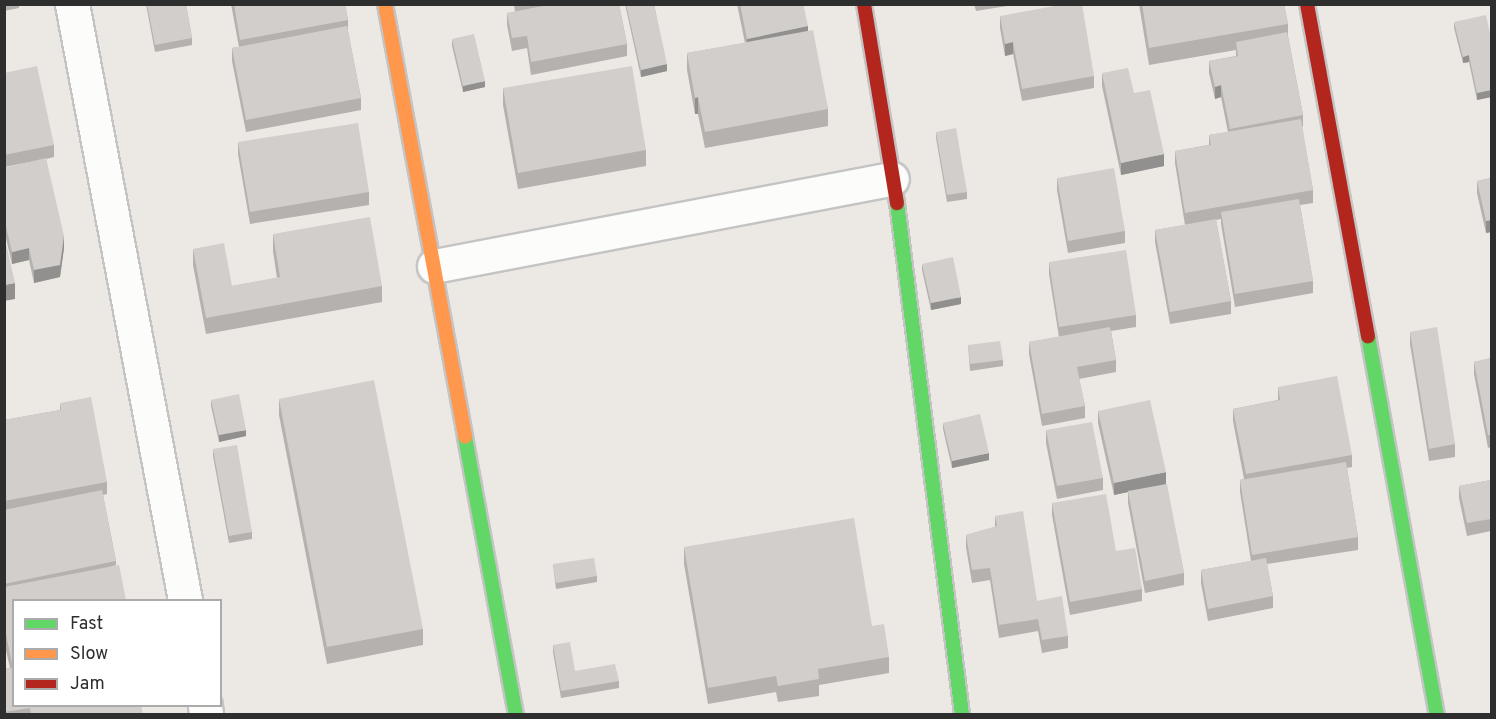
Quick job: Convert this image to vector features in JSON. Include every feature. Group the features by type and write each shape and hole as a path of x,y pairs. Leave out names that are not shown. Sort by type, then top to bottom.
{"street":[{"path":"72,4 185,599"},
{"path":"385,4 516,714"},
{"path":"864,4 903,243 962,714"},
{"path":"1307,4 1437,714"},
{"path":"434,266 892,179"}],"building":[{"path":"147,4 186,4 192,38 155,45"},
{"path":"234,4 345,4 348,20 240,40"},
{"path":"553,4 619,4 627,44 531,62 527,36 512,38 507,13"},
{"path":"626,4 654,4 667,64 641,70"},
{"path":"740,4 803,4 808,26 747,39"},
{"path":"1065,4 1082,4 1094,76 1022,89 1013,42 1005,44 1000,16"},
{"path":"1142,4 1284,4 1288,24 1149,48"},
{"path":"1486,15 1491,38 1491,90 1477,93 1469,55 1463,57 1454,22"},
{"path":"347,26 361,98 246,120 232,48"},
{"path":"813,30 828,109 705,132 698,97 695,98 687,53"},
{"path":"1287,32 1303,115 1230,129 1221,85 1215,87 1209,61 1238,56 1236,42"},
{"path":"474,34 485,81 463,86 452,39"},
{"path":"37,66 54,145 4,155 4,73"},
{"path":"632,66 646,150 518,173 503,88"},
{"path":"1128,68 1134,93 1150,90 1164,154 1121,163 1102,73"},
{"path":"1301,119 1313,190 1185,213 1175,151 1211,145 1209,135"},
{"path":"358,123 369,192 250,212 238,142"},
{"path":"956,128 967,192 947,195 936,132"},
{"path":"46,158 64,236 60,265 34,270 29,248 12,252 4,218 4,168"},
{"path":"1114,168 1125,231 1068,241 1057,178"},
{"path":"1491,178 1491,220 1486,221 1477,181"},
{"path":"1299,199 1313,281 1235,294 1221,212"},
{"path":"370,217 382,286 206,318 193,249 224,243 232,286 280,277 273,234"},
{"path":"1216,219 1231,301 1170,312 1155,230"},
{"path":"4,235 15,283 4,285"},
{"path":"1126,250 1136,315 1059,327 1049,262"},
{"path":"953,257 961,297 931,303 922,264"},
{"path":"1110,327 1116,360 1077,367 1085,406 1042,414 1029,342"},
{"path":"1437,327 1455,444 1429,449 1410,332"},
{"path":"1000,341 1003,360 970,364 968,345"},
{"path":"1491,358 1491,435 1488,435 1474,362"},
{"path":"1337,376 1352,455 1246,474 1233,409 1280,400 1278,387"},
{"path":"374,380 423,629 327,647 279,399"},
{"path":"239,394 246,430 219,435 211,400"},
{"path":"91,397 107,482 4,501 4,420 61,410 60,403"},
{"path":"1150,400 1166,472 1114,483 1098,411"},
{"path":"980,414 989,453 952,461 943,423"},
{"path":"1092,422 1103,478 1057,486 1046,430"},
{"path":"237,445 252,532 229,536 213,449"},
{"path":"1346,462 1358,537 1252,555 1240,480"},
{"path":"1491,480 1491,519 1467,523 1459,486"},
{"path":"1167,484 1184,573 1145,581 1128,491"},
{"path":"102,490 116,561 4,584 4,510"},
{"path":"1106,494 1116,551 1135,548 1142,589 1070,602 1052,503"},
{"path":"1023,511 1037,601 1062,596 1068,636 1042,640 1038,619 999,625 990,568 972,570 966,535 997,526 995,516"},
{"path":"854,518 872,626 884,624 889,657 818,669 819,679 778,686 776,676 708,688 684,547"},
{"path":"594,558 597,576 556,583 553,564"},
{"path":"1266,558 1273,596 1208,609 1201,570"},
{"path":"119,565 126,599 12,599 12,663 4,625 4,587"},
{"path":"570,642 575,671 615,664 619,681 561,691 553,645"},
{"path":"12,668 12,707 141,707 143,714 31,714 30,708 4,712 4,669"}],"traffic: fast":[{"path":"897,203 962,714"},
{"path":"1368,336 1437,714"},
{"path":"465,437 516,714"}],"traffic: slow":[{"path":"385,4 465,437"}],"traffic: jam":[{"path":"864,4 897,203"},
{"path":"1307,4 1368,336"}]}
